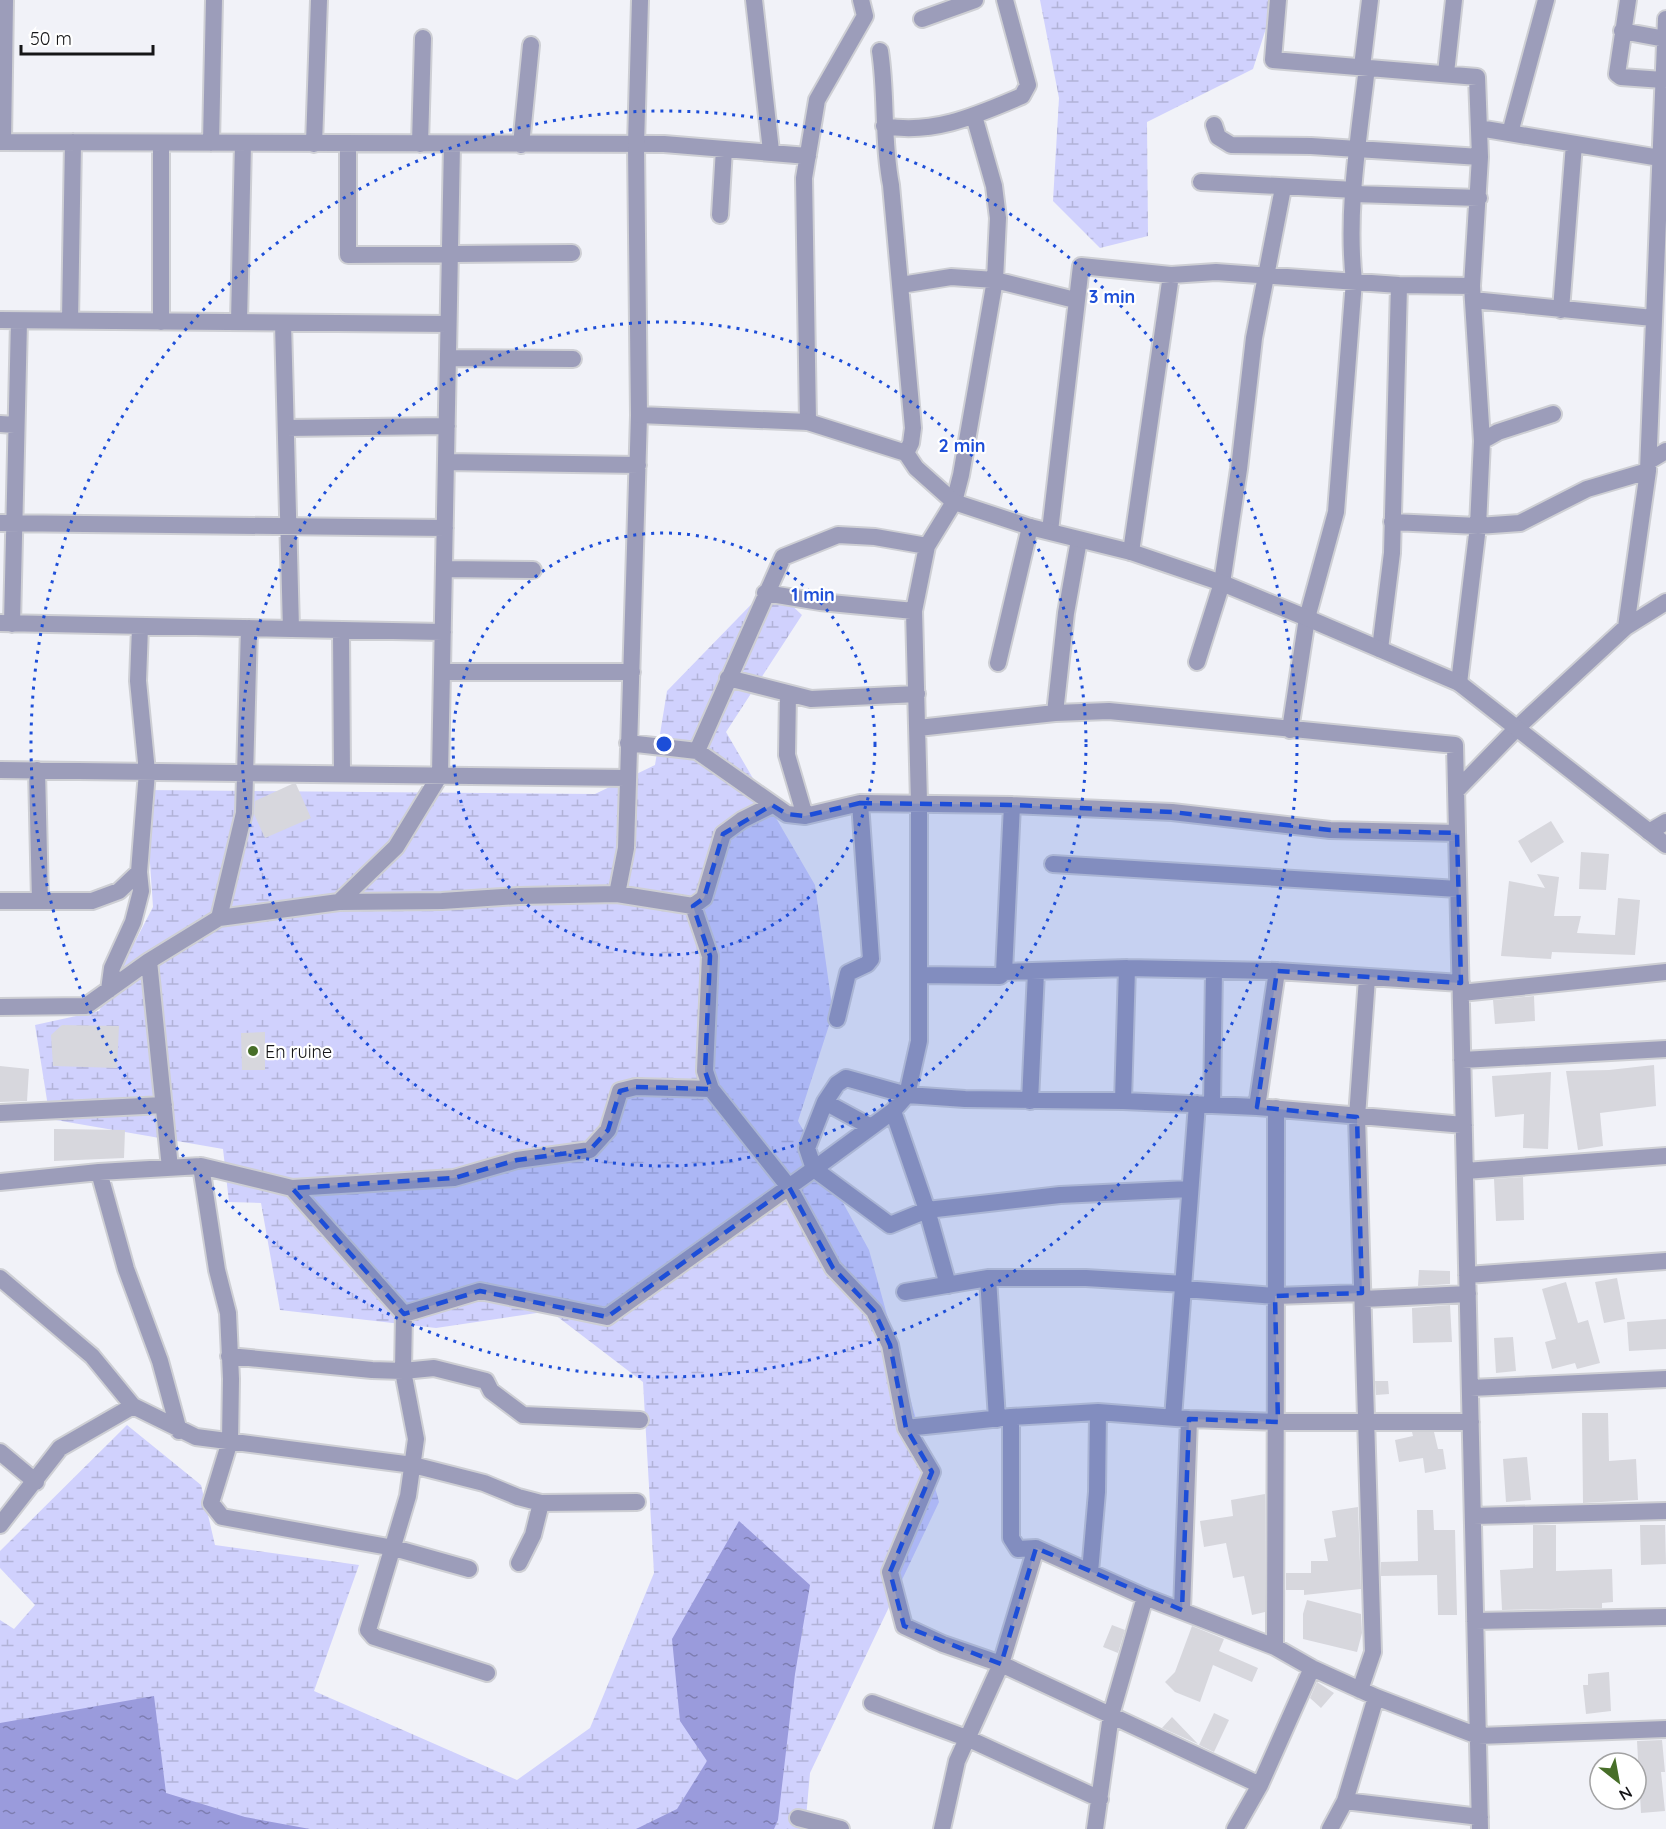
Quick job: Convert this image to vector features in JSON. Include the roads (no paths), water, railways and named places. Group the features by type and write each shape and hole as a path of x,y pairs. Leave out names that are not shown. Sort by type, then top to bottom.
{"street":[{"path":"5,0 2,142 664,144 771,151 808,156"},
{"path":"211,143 214,0"},
{"path":"314,144 319,0"},
{"path":"617,894 626,848 626,778 632,672 638,465 636,145 639,0"},
{"path":"754,0 771,151"},
{"path":"808,422 803,191 817,100 865,16 861,0"},
{"path":"922,19 975,0"},
{"path":"884,126 917,129 940,126 974,116 1022,96 1028,85 1005,0"},
{"path":"1278,0 1273,60 1477,77 1480,157 1472,293 1482,441 1478,526 1459,683"},
{"path":"1290,730 1307,618 1336,512 1354,281 1351,246 1354,192 1370,0"},
{"path":"1446,73 1454,0"},
{"path":"1510,133 1545,0"},
{"path":"1628,0 1618,76 1663,80"},
{"path":"1626,627 1649,466 1666,19"},
{"path":"1622,32 1665,39"},
{"path":"420,144 423,38"},
{"path":"521,145 531,45"},
{"path":"880,51 884,76 884,126 913,428 911,443 906,453"},
{"path":"404,1314 480,1291 607,1317 893,1111 907,1095 918,1041 919,975 918,728 914,611 927,546 954,502 961,475 994,280 996,198 974,116"},
{"path":"1214,125 1218,137 1231,145 1311,146 1480,157"},
{"path":"1479,128 1660,158"},
{"path":"70,321 73,142"},
{"path":"161,143 161,322"},
{"path":"239,322 243,143"},
{"path":"348,144 348,255 572,253"},
{"path":"339,902 396,847 440,775 452,144"},
{"path":"1561,310 1574,144"},
{"path":"720,215 724,149"},
{"path":"1201,182 1479,198"},
{"path":"1197,662 1222,583 1239,469 1254,338 1283,188"},
{"path":"1050,531 1063,433 1075,300 1081,266 1171,275 1216,272 1399,285 1472,293 1561,310 1653,318"},
{"path":"1131,552 1171,275"},
{"path":"901,285 951,277 994,280 1075,300"},
{"path":"1380,649 1392,552 1399,285"},
{"path":"0,320 448,324"},
{"path":"19,321 8,425 6,623 443,632"},
{"path":"283,323 291,629"},
{"path":"448,358 573,359"},
{"path":"1482,441 1498,432 1553,414"},
{"path":"639,415 808,422 906,453 928,480 954,502 1030,527 1131,552 1222,583 1307,618 1459,683 1666,845"},
{"path":"286,428 447,426"},
{"path":"1392,522 1478,526 1520,523 1587,489 1649,466 1666,451"},
{"path":"446,462 638,465"},
{"path":"7,523 445,528"},
{"path":"998,663 1030,527"},
{"path":"697,751 765,593 783,557 838,535 875,537 927,546"},
{"path":"1055,713 1065,624 1079,540"},
{"path":"444,569 533,570"},
{"path":"765,593 820,602 914,611"},
{"path":"1456,791 1518,728 1626,627 1666,602"},
{"path":"109,990 112,968 138,908 141,891 139,872 147,772 138,681 140,627"},
{"path":"219,918 244,813 249,628"},
{"path":"341,630 342,774"},
{"path":"442,672 632,672"},
{"path":"728,678 811,699 916,694"},
{"path":"788,693 787,756 805,816"},
{"path":"918,728 1055,713 1109,711 1455,745 1480,1823 1345,1801"},
{"path":"628,743 697,751 772,805 787,814 805,816 860,803 919,802 1172,813 1330,830 1457,833"},
{"path":"0,770 626,778"},
{"path":"37,770 40,901"},
{"path":"837,1019 848,973 871,959 860,803"},
{"path":"0,1007 86,1006 149,961 219,918 339,902 442,901 617,894 693,906 704,898 723,834 742,820 772,805"},
{"path":"1005,972 1012,805"},
{"path":"1649,832 1666,822"},
{"path":"1053,864 1458,889"},
{"path":"0,901 92,901 107,897 124,887 139,872"},
{"path":"693,906 710,956 705,1071 711,1089 789,1187 833,1268 874,1311 890,1345 906,1428 932,1472 890,1572 904,1626 943,1644 1001,1664 1260,1785"},
{"path":"149,961 170,1168"},
{"path":"919,975 1000,976 1005,972 1126,968 1277,971 1461,988 1666,972"},
{"path":"1123,1101 1126,968"},
{"path":"1182,1610 1181,1419 1184,1287 1189,1189 1205,1105 1214,970"},
{"path":"1257,1107 1277,971"},
{"path":"1030,1101 1036,972"},
{"path":"1330,1829 1345,1801 1368,1693 1373,1653 1357,1117 1367,978"},
{"path":"1462,1060 1666,1049"},
{"path":"1189,1189 1060,1195 927,1210 890,1225 814,1169 807,1148 825,1102 837,1084 846,1078 907,1095 1276,1108 1464,1125"},
{"path":"0,1182 99,1172 201,1166 292,1188 454,1178 517,1160 590,1150 608,1130 620,1091 636,1087 711,1089"},
{"path":"825,1102 871,1127"},
{"path":"0,1113 164,1105"},
{"path":"1275,1647 1278,1422 1275,1296 1276,1108"},
{"path":"893,1111 927,1210 948,1286"},
{"path":"1465,1171 1666,1156"},
{"path":"201,1166 217,1270 228,1313 231,1380 230,1441 211,1503 222,1517 394,1548 469,1569"},
{"path":"99,1172 126,1269 163,1371 179,1431"},
{"path":"292,1188 404,1314 403,1371 416,1439 408,1496 394,1548 369,1620 370,1634 487,1673"},
{"path":"1467,1275 1666,1261"},
{"path":"0,1278 92,1356 133,1407 179,1431 196,1437 412,1465 474,1480 541,1503 637,1502"},
{"path":"904,1292 988,1278 1086,1278 1275,1296 1468,1294"},
{"path":"988,1278 1004,1418 1011,1538 1018,1549 1036,1548 1145,1597 1275,1647 1312,1668 1368,1693 1478,1736 1666,1729"},
{"path":"229,1356 403,1371 434,1368 486,1381 491,1391 523,1415 640,1420"},
{"path":"1470,1389 1666,1379"},
{"path":"0,1525 36,1482 60,1448 133,1407"},
{"path":"906,1428 1004,1418 1098,1412 1181,1419 1278,1422 1367,1420 1471,1422"},
{"path":"1090,1572 1097,1492 1098,1412"},
{"path":"0,1452 36,1482"},
{"path":"519,1563 533,1535 541,1503"},
{"path":"1473,1516 1666,1510"},
{"path":"942,1829 957,1761 1001,1664 1036,1548"},
{"path":"1095,1829 1111,1715 1145,1597"},
{"path":"1475,1621 1666,1617"},
{"path":"1235,1829 1260,1785 1312,1668"},
{"path":"872,1703 969,1738 1100,1799"},
{"path":"798,1818 841,1829"}],"water":[{"path":"739,1521 810,1585 795,1674 778,1820 774,1829 636,1829 677,1809 707,1761 680,1721 672,1639"},
{"path":"154,1696 166,1793 245,1817 310,1829 0,1829 0,1723"}],"place":[{"name":"En ruine","path":"253,1051"}]}
